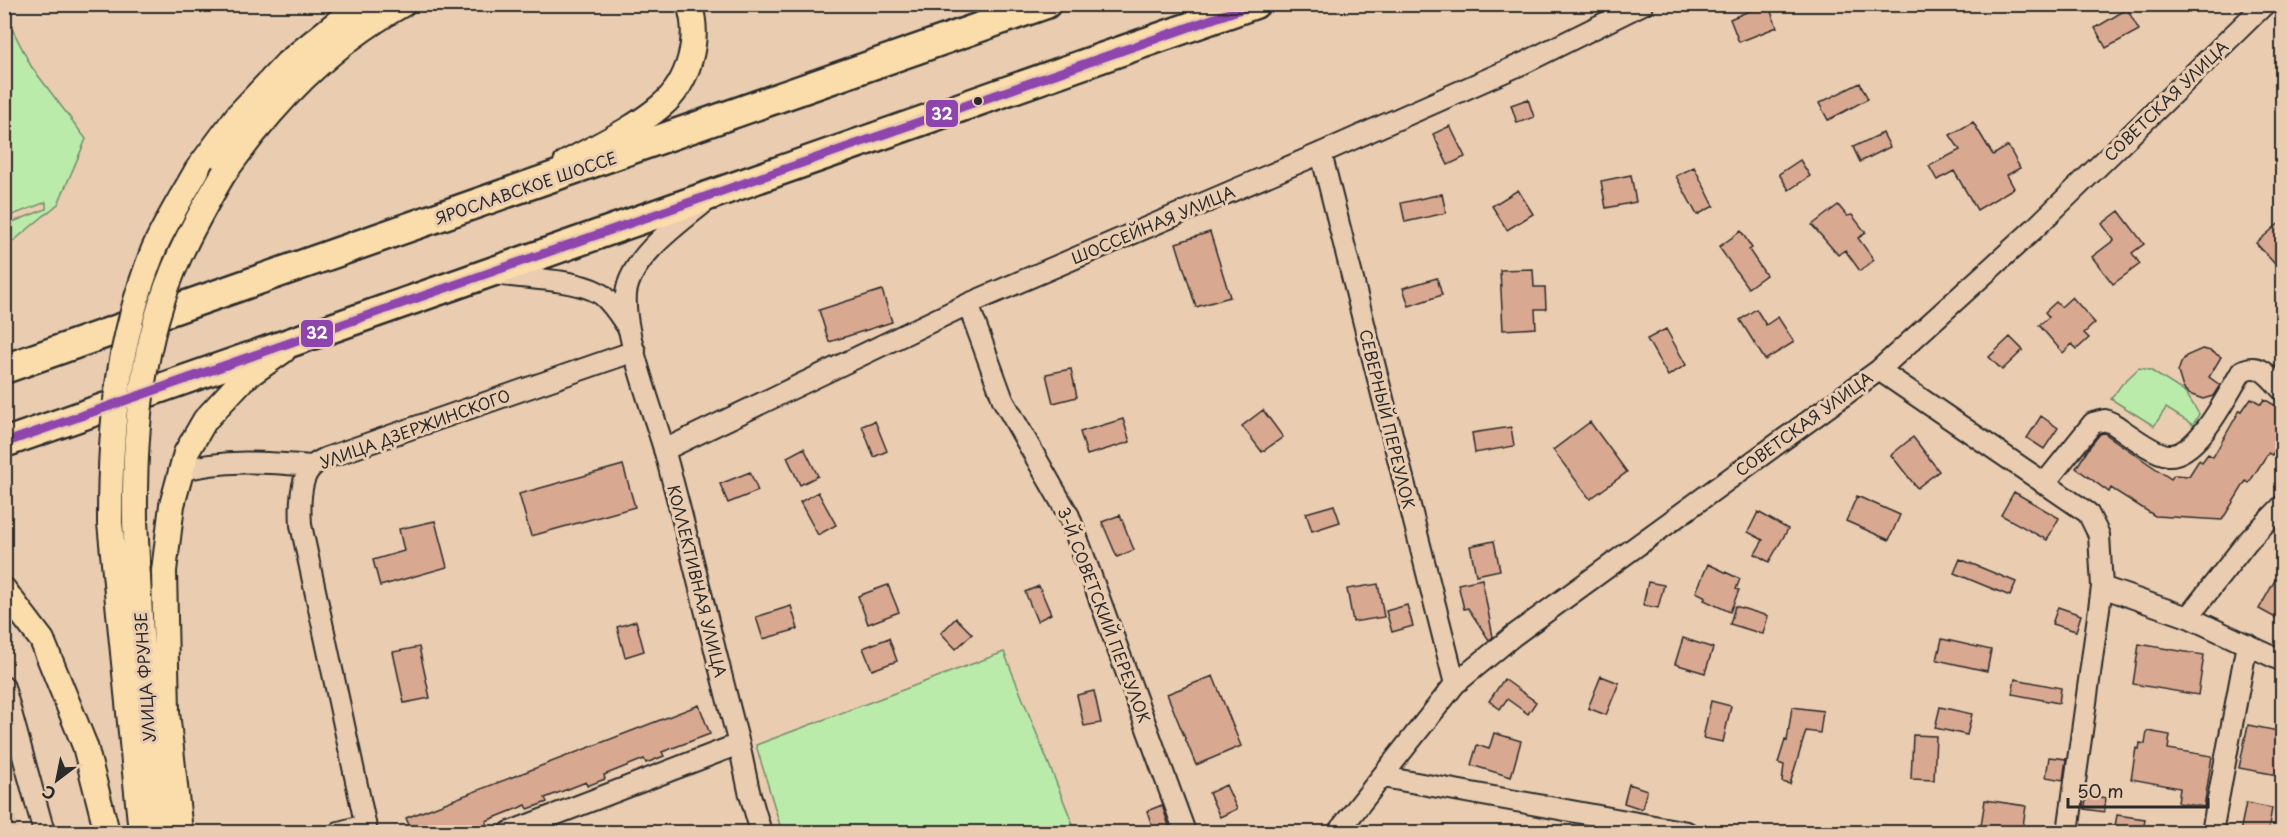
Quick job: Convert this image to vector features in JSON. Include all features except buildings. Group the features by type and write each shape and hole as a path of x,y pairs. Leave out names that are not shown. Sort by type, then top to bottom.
{"highway":[{"name":"ЯРОСЛАВСКОЕ ШОССЕ","path":"4,369 512,193 1046,4"},
{"path":"4,443 1255,4"}],"main road":[{"name":"УЛИЦА ФРУНЗЕ","path":"141,832 110,522 113,419 118,373 129,325 154,249 197,170 238,115 287,63 360,4"},
{"name":"УЛИЦА ФРУНЗЕ","path":"160,832 145,711 135,520 136,431 142,376 154,329 179,257 224,173 256,128 302,78 350,38 403,4"},
{"path":"512,193 636,124 663,105 683,77 693,50 693,27 689,4"},
{"path":"180,832 167,712 164,571 172,505 180,471 186,453 212,412 243,379 300,340"},
{"path":"4,590 42,640 85,746 107,832"}],"street":[{"name":"ШОССЕЙНАЯ УЛИЦА","path":"664,450 968,304 1321,153 1524,63 1643,4"},
{"name":"СОВЕТСКАЯ УЛИЦА","path":"1338,832 1455,684 1513,636 1879,370 2034,229 2265,4"},
{"name":"СЕВЕРНЫЙ ПЕРЕУЛОК","path":"1321,153 1455,684"},
{"name":"КОЛЛЕКТИВНАЯ УЛИЦА","path":"715,194 659,241 630,279 626,294 629,330 664,450 739,744 748,791 761,832"},
{"name":"КОЛЛЕКТИВНАЯ УЛИЦА","path":"487,274 582,285 600,294 614,306 629,330"},
{"name":"3-Й СОВЕТСКИЙ ПЕРЕУЛОК","path":"968,304 1003,400 1069,516 1185,832"},
{"name":"УЛИЦА ДЗЕРЖИНСКОГО","path":"366,829 301,525 300,500 304,481 311,466 337,454 635,351"},
{"path":"2044,484 2093,423 2105,420 2152,449 2167,455 2179,453 2192,444 2205,430 2242,371 2250,367 2259,368 2283,390"},
{"path":"1879,370 2088,513 2099,535 2102,587 2068,832"},
{"path":"180,471 205,464 265,462 311,466"},
{"path":"2182,615 2247,542 2283,506"},
{"path":"2102,587 2182,615 2283,661"},
{"path":"2212,832 2247,644"},
{"path":"4,687 44,832"},
{"path":"510,832 739,744"},
{"path":"1383,777 1687,832"},
{"path":"339,832 366,829"}],"shaded area":[{"path":"5,778 19,832 5,832"}],"green space":[{"path":"4,13 31,66 86,139 58,204 5,248 5,225 46,209 46,202 5,218"},
{"path":"2139,368 2150,370 2186,393 2199,414 2193,425 2166,408 2154,426 2111,399 2122,384"},
{"path":"1004,652 1076,832 782,832 756,745"}],"transit line":[{"name":"32","path":"4,443 1255,4"}]}
